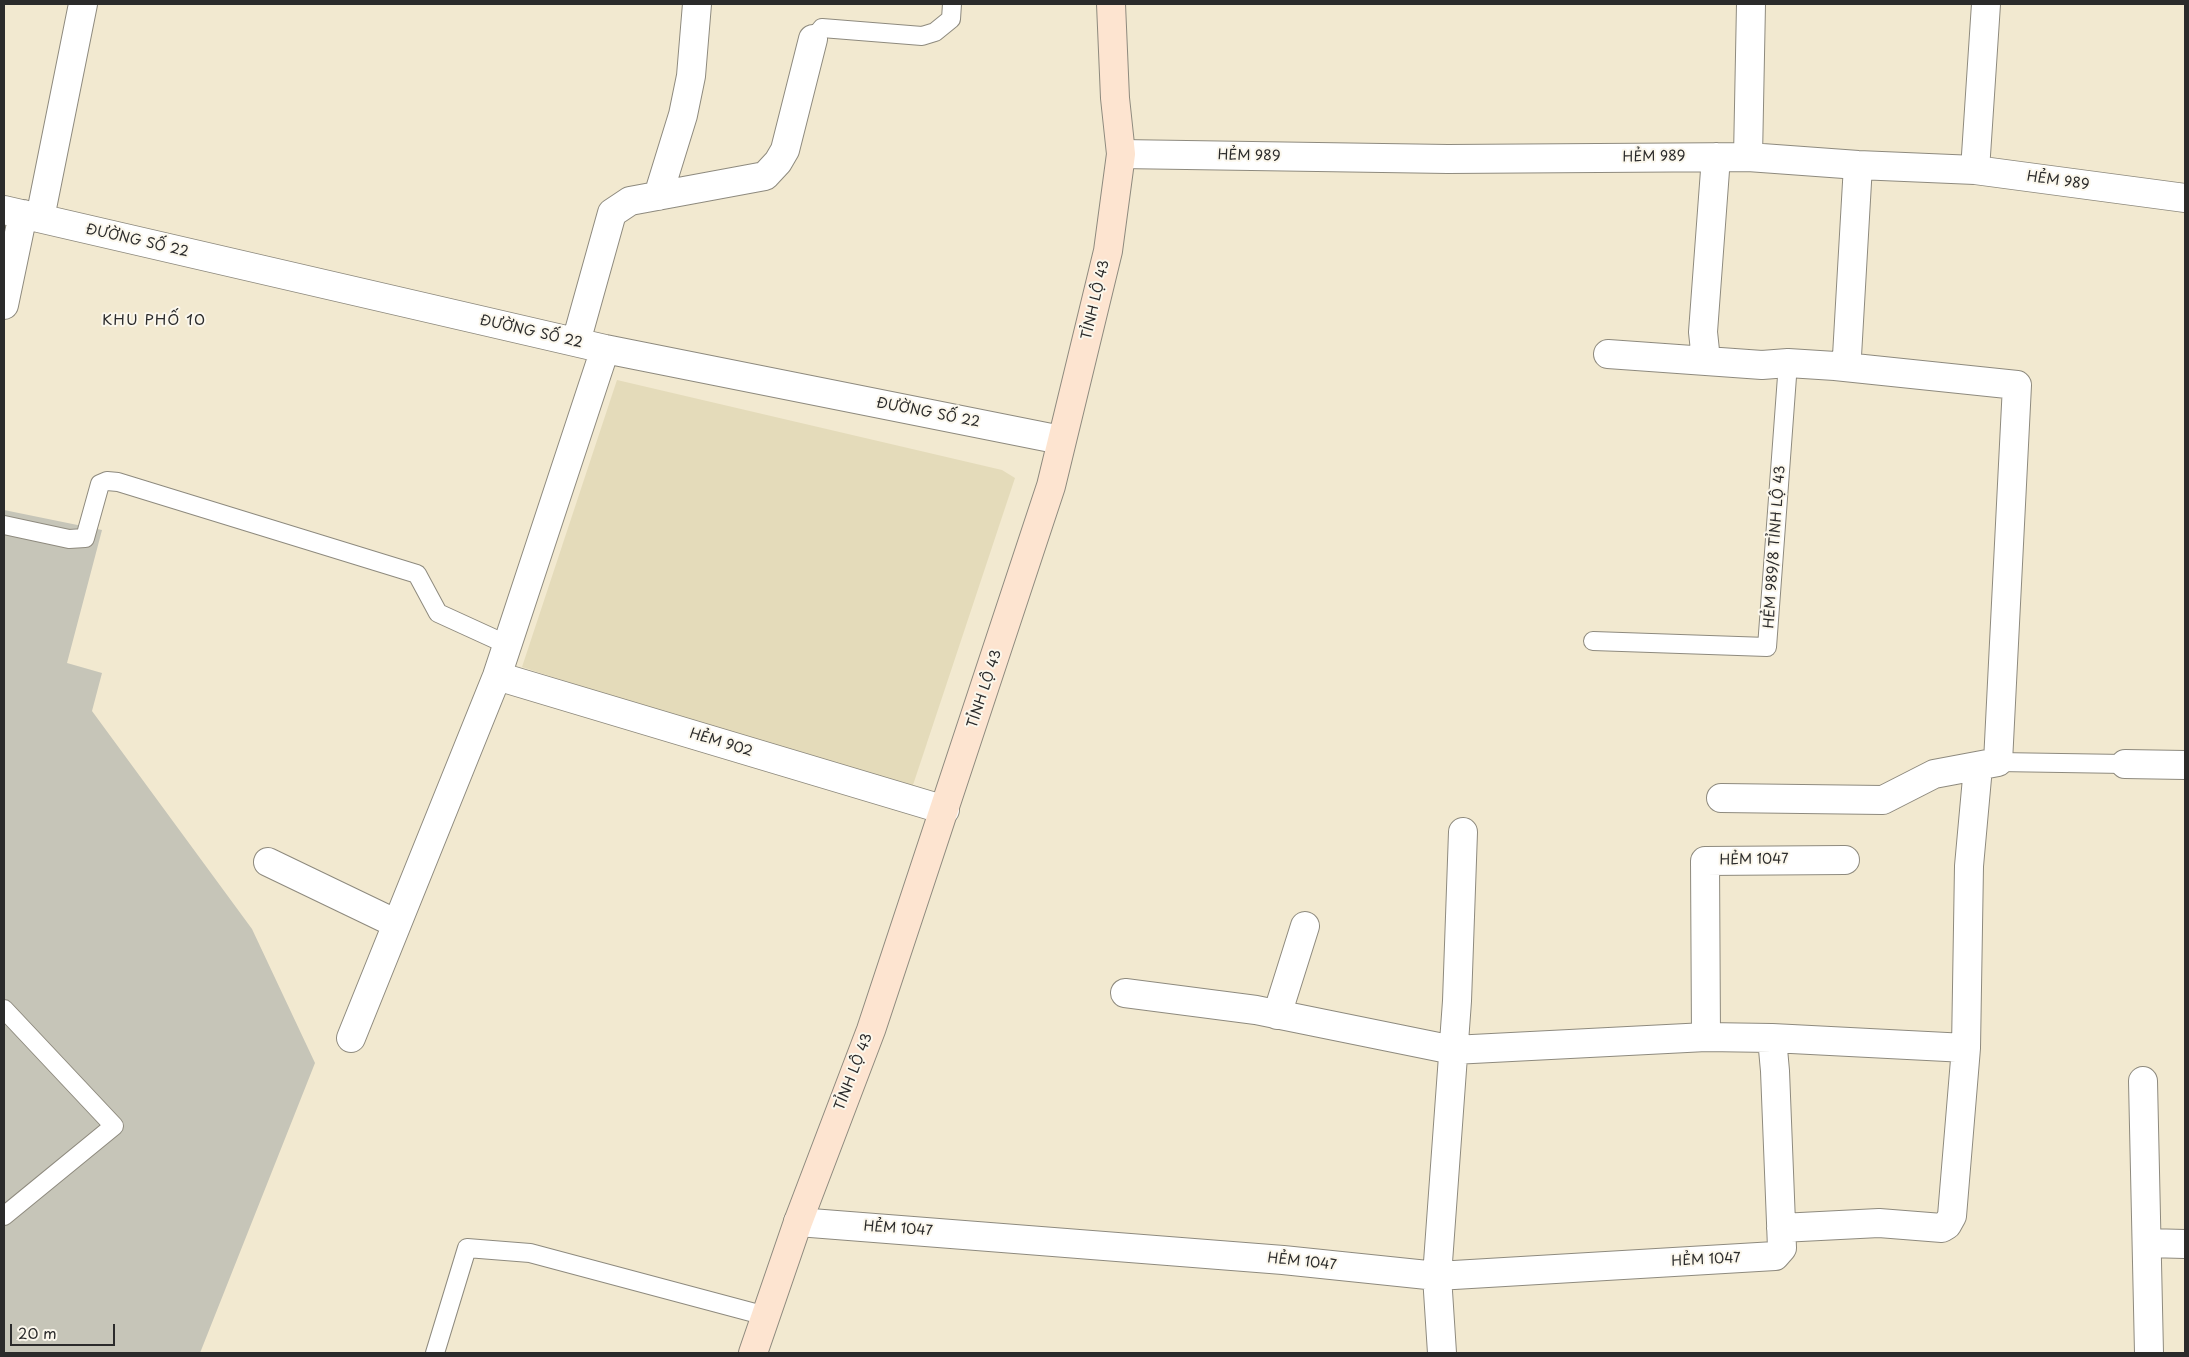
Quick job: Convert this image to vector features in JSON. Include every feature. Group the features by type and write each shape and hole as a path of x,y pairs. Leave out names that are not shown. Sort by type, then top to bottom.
{"main road":[{"name":"TỈNH LỘ 43","path":"753,1353 798,1222 871,1030 1051,486 1108,251 1121,154 1115,98 1111,4"}],"street":[{"path":"4,305 22,214 83,4"},
{"path":"658,196 683,115 690,76 697,4"},
{"path":"1748,157 1751,4"},
{"path":"1975,170 1986,4"},
{"path":"576,342 612,213 630,202 755,179 765,176 772,170 785,150 813,39"},
{"name":"HẺM 989","path":"1121,154 1448,159 1748,157 1858,165 1975,170 2185,198"},
{"path":"1706,360 1702,332 1716,157"},
{"path":"1835,366 1842,364 1846,356 1858,165"},
{"name":"ĐƯỜNG SỐ 22","path":"22,214 605,349 1061,440"},
{"path":"351,1038 497,676 605,349"},
{"path":"1608,354 1762,365 1788,363 1835,366 2017,385 1988,765 1969,866 1966,1048 1953,1210 1947,1225 1942,1228 1879,1223 1781,1228"},
{"name":"HẺM 902","path":"497,676 945,810"},
{"path":"2125,764 2185,765"},
{"path":"1720,798 1883,800 1934,774 1988,765"},
{"path":"1442,1353 1437,1276 1453,1050 1463,832"},
{"name":"HẺM 1047","path":"1706,1037 1705,861 1845,860"},
{"path":"268,862 397,924"},
{"path":"1277,1015 1305,926"},
{"path":"1125,992 1277,1015 1453,1050 1706,1037 1772,1038 1966,1048"},
{"name":"HẺM 1047","path":"798,1222 1253,1257 1437,1276 1775,1256 1782,1248 1772,1038"},
{"path":"2143,1081 2149,1353"},
{"path":"2147,1243 2185,1244"}],"lane":[{"path":"813,39 822,28 922,36 935,32 951,19 952,4"},
{"name":"HẺM 989/8 TỈNH LỘ 43","path":"1593,641 1767,647 1788,363"},
{"path":"4,525 69,539 86,538 100,484 107,481 118,482 417,574 438,614 508,644"},
{"path":"2185,760 2185,765"},
{"path":"1988,765 2125,764"},
{"path":"4,1009 114,1126 4,1216"},
{"path":"436,1353 467,1248 530,1253 766,1316"}],"shaded area":[{"path":"617,380 1002,470 1015,478 910,794 522,667"},
{"path":"4,510 102,530 67,663 102,673 92,711 252,929 315,1063 200,1353 4,1353"}],"district":[{"name":"KHU PHỐ 10","path":"154,321"}]}
